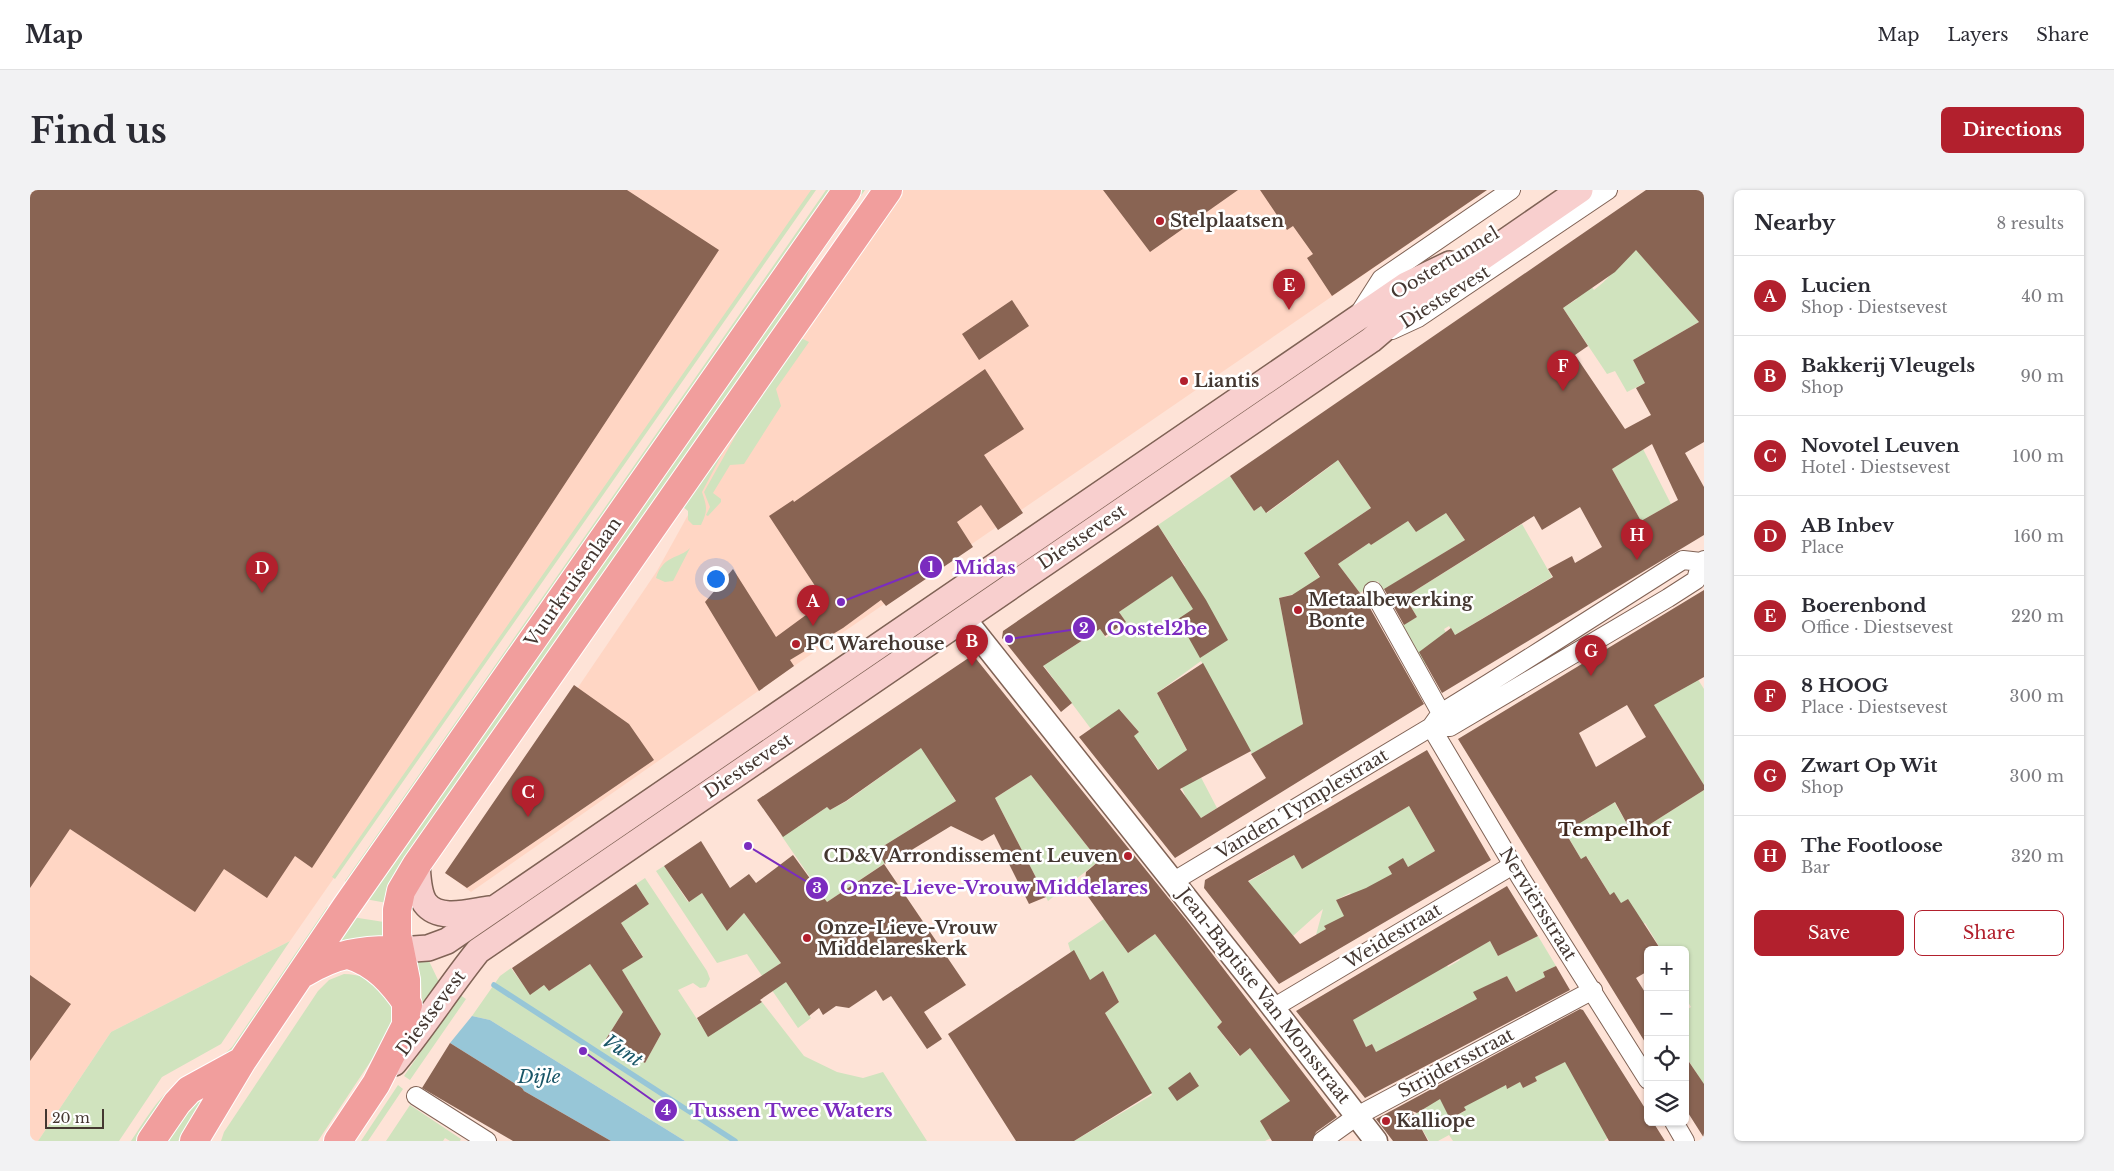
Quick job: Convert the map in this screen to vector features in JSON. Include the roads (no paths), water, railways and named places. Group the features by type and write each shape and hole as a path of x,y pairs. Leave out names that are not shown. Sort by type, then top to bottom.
{"main road":[{"name":"Vuurkruisenlaan","path":"197,1139 242,1061 300,975 847,190"},
{"name":"Vuurkruisenlaan","path":"338,1141 376,1084 406,1025 408,1005 406,980 397,935 397,910 401,890 417,864 888,190"},
{"name":"Oostertunnel","path":"1355,319 1406,285 1447,266 1559,190"},
{"name":"Oostertunnel","path":"1371,340 1406,310 1580,190"},
{"name":"Diestsevest","path":"399,950 428,948 447,941 498,908 1355,319"},
{"name":"Diestsevest","path":"376,1084 423,1028 478,951 1371,340"},
{"path":"417,864 420,887 425,903 431,908 450,914 498,908"},
{"path":"300,975 324,961 368,950 399,950"},
{"path":"350,955 364,960 378,970 394,986 408,1005"},
{"path":"151,1141 177,1103 189,1090 242,1061"}],"street":[{"name":"Diestsevest","path":"1355,319 1381,279 1511,190"},
{"name":"Diestsevest","path":"1371,340 1418,318 1608,190"},
{"name":"Vanden Tymplestraat","path":"1174,882 1436,720 1538,654 1567,632 1683,560 1702,561 1696,580 1576,654 1450,727 1436,720"},
{"path":"1373,591 1436,720"},
{"name":"Jean-Baptiste Van Monsstraat","path":"964,618 1174,882 1376,1141"},
{"name":"Nerviërsstraat","path":"1436,720 1513,865 1644,1073"},
{"name":"Weidestraat","path":"1273,1008 1513,865"},
{"name":"Strijdersstraat","path":"1322,1141 1357,1116 1593,990"},
{"path":"416,1096 488,1141"},
{"path":"1677,1126 1686,1141"}],"water":[{"name":"Dijle","path":"472,1016 490,1020 685,1141 611,1141 524,1091 450,1043"}],"waterway":[{"name":"Vunt","path":"494,985 735,1141"}],"place":[{"name":"Stelplaatsen","path":"1160,221"},
{"name":"Boerenbond","path":"1289,310"},
{"name":"Liantis","path":"1184,381"},
{"name":"8 HOOG","path":"1563,391"},
{"name":"The Footloose","path":"1637,560"},
{"name":"AB Inbev","path":"262,593"},
{"name":"Midas","path":"841,602"},
{"name":"Metaalbewerking Bonte","path":"1298,610"},
{"name":"Lucien","path":"813,626"},
{"name":"Oostel2be","path":"1009,639"},
{"name":"PC Warehouse","path":"796,644"},
{"name":"Bakkerij Vleugels","path":"972,666"},
{"name":"Zwart Op Wit","path":"1591,676"},
{"name":"Novotel Leuven","path":"528,817"},
{"name":"Onze-Lieve-Vrouw Middelares","path":"748,846"},
{"name":"CD&V Arrondissement Leuven","path":"1128,856"},
{"name":"Onze-Lieve-Vrouw Middelareskerk","path":"807,938"},
{"name":"Tussen Twee Waters","path":"583,1051"},
{"name":"Kalliope","path":"1386,1121"}],"district":[{"name":"Tempelhof","path":"1614,829"}]}
